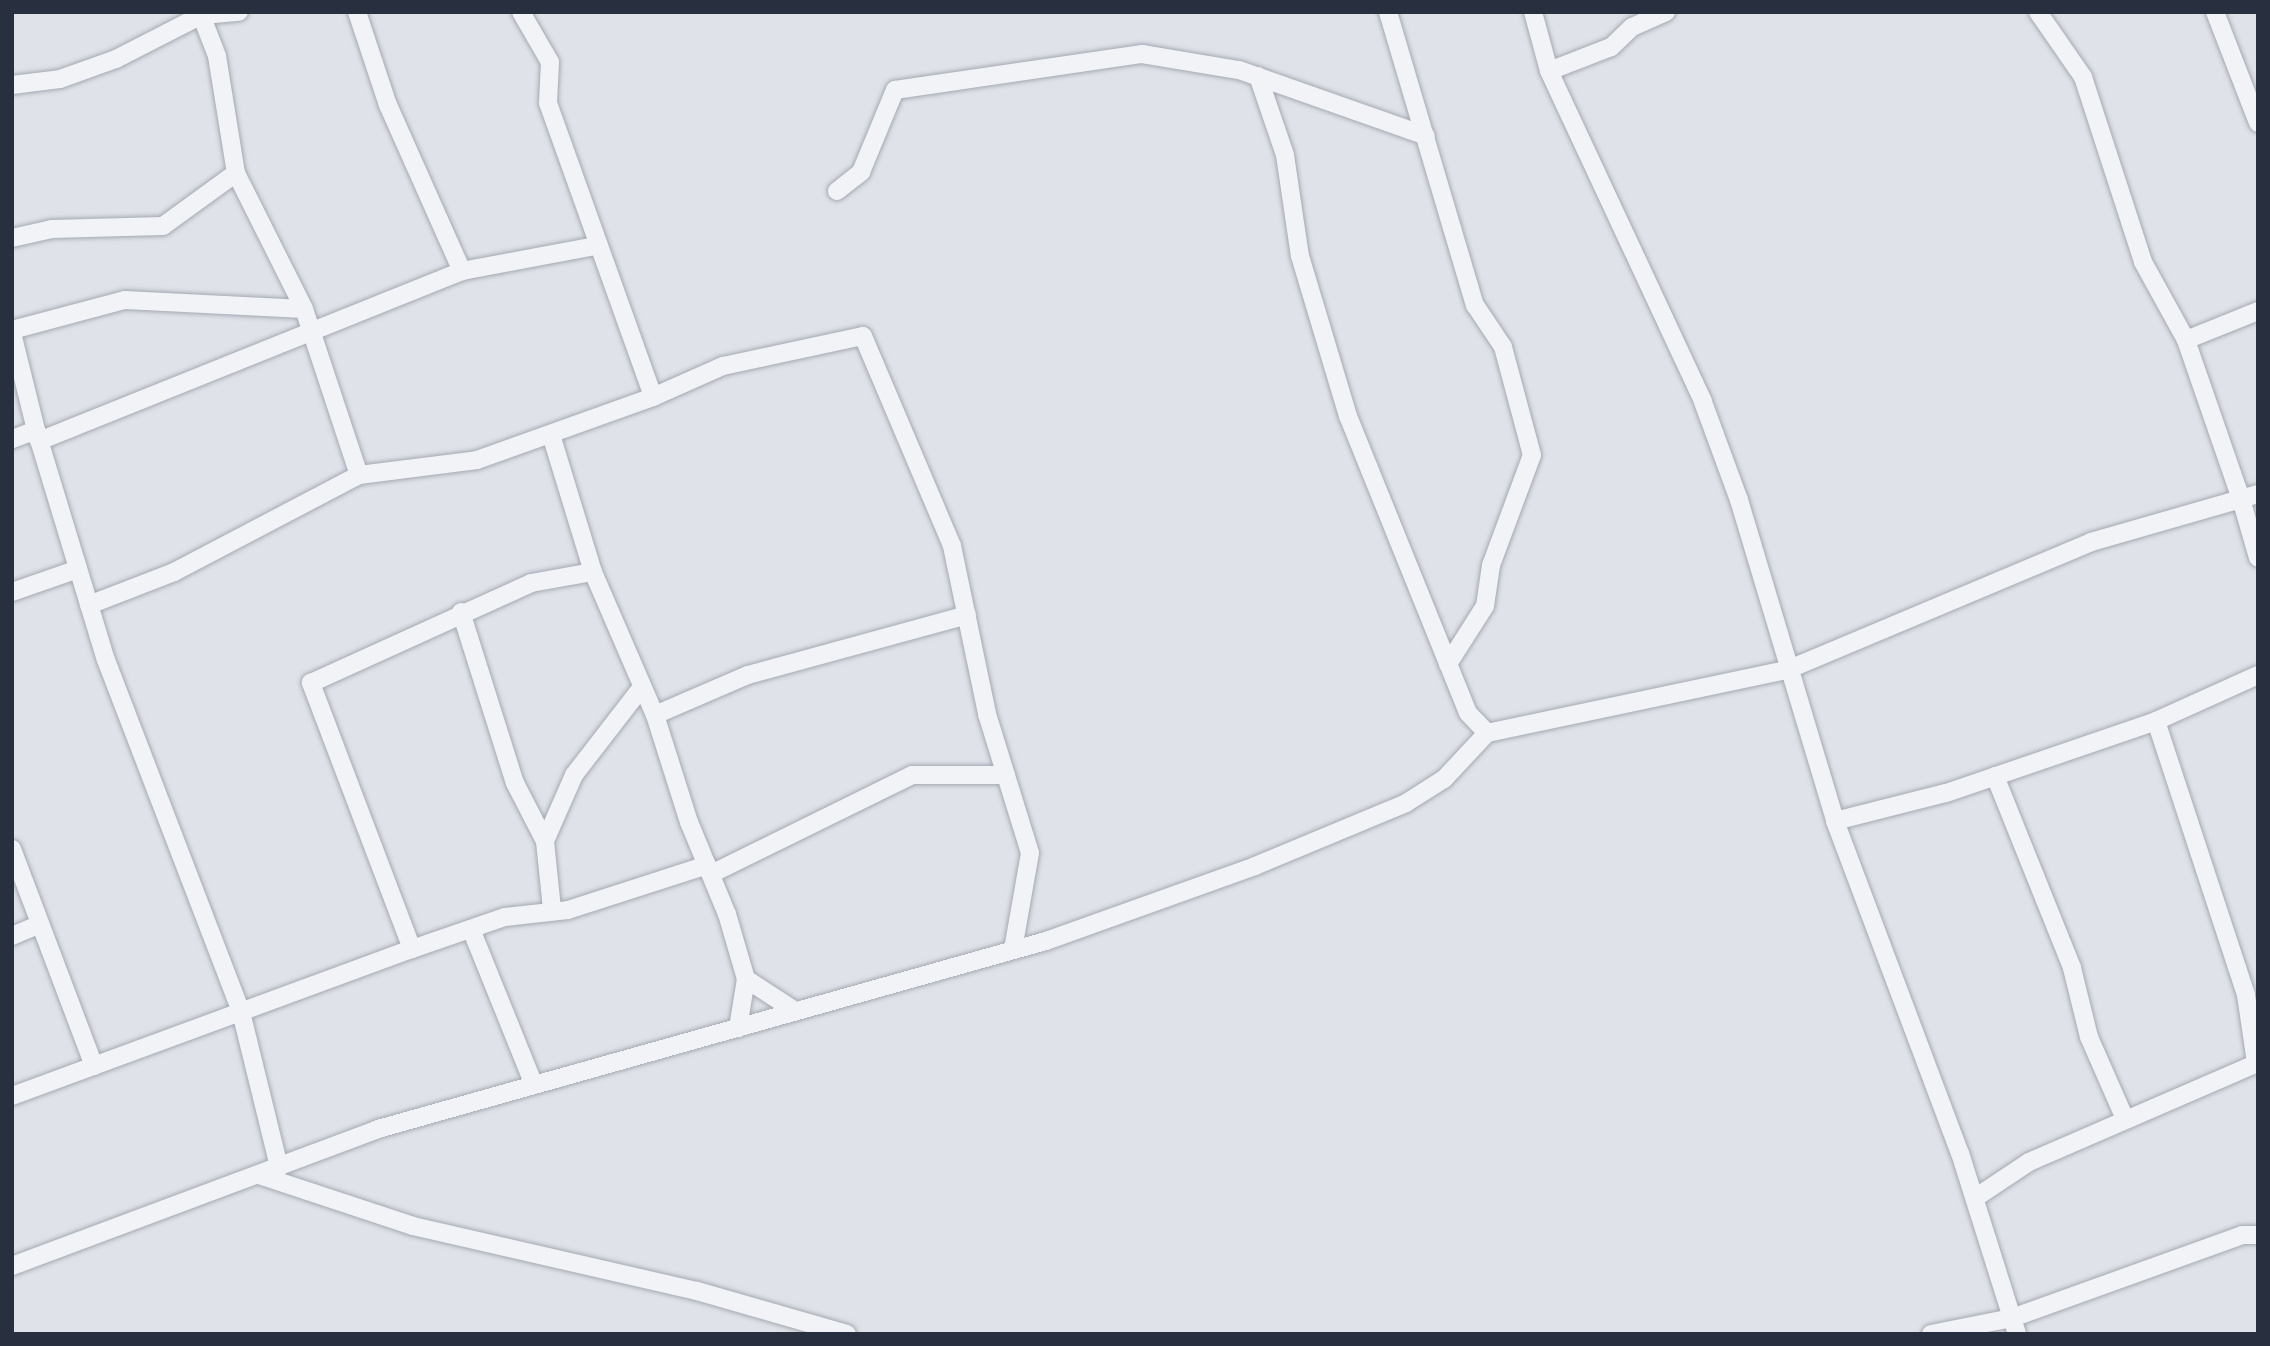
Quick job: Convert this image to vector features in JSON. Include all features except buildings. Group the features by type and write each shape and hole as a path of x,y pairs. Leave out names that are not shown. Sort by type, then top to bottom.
{"street":[{"path":"12,85 60,79 116,59 201,14 239,12"},
{"path":"357,12 388,105 462,271"},
{"path":"521,12 550,62 548,103 595,246 653,397"},
{"path":"1388,12 1475,306 1512,369 1532,455 1491,565 1485,606 1448,664"},
{"path":"1533,12 1549,71 1703,402 1739,500 1787,670 1835,821 1975,1198 2014,1326"},
{"path":"1549,71 1611,47 1632,27 1666,12"},
{"path":"2038,12 2083,77 2143,262 2186,340 2249,497 2258,558"},
{"path":"2215,12 2258,123"},
{"path":"201,14 216,56 236,173 304,309 359,475"},
{"path":"837,191 861,172 887,102 911,85 1029,75 1142,54 1258,76 1426,136"},
{"path":"1258,76 1285,155 1300,256 1348,416 1468,713 1487,733"},
{"path":"12,238 52,229 163,226 236,173"},
{"path":"12,439 37,435 462,271 595,246"},
{"path":"279,1167 241,1012 177,856 89,605 37,435 12,331 125,300 304,309"},
{"path":"2186,340 2258,310"},
{"path":"89,605 174,572 359,475 477,460 552,438 723,366 863,336 952,546 1006,775 1030,853 1013,949"},
{"path":"552,438 593,572 655,715 746,979 738,1028"},
{"path":"12,1266 378,1129 1013,949 1255,866 1406,803 1444,779 1487,733 1787,670 2091,542 2249,497"},
{"path":"12,592 78,569"},
{"path":"412,949 311,683 461,612 531,583 593,572"},
{"path":"461,612 515,783 545,841 552,909"},
{"path":"655,715 748,675 967,615"},
{"path":"1835,821 1995,776 2156,721 2258,675"},
{"path":"545,841 574,775 642,687"},
{"path":"1975,1198 2029,1162 2257,1063 2246,995 2156,721"},
{"path":"12,1096 471,929 709,870 912,775 1006,775"},
{"path":"1995,776 2072,968 2089,1037 2125,1119"},
{"path":"12,849 94,1066"},
{"path":"12,936 40,924"},
{"path":"471,929 534,1085"},
{"path":"746,979 795,1012"},
{"path":"259,1175 413,1226 847,1334"},
{"path":"1931,1334 2014,1326 2242,1235 2258,1235"}]}
